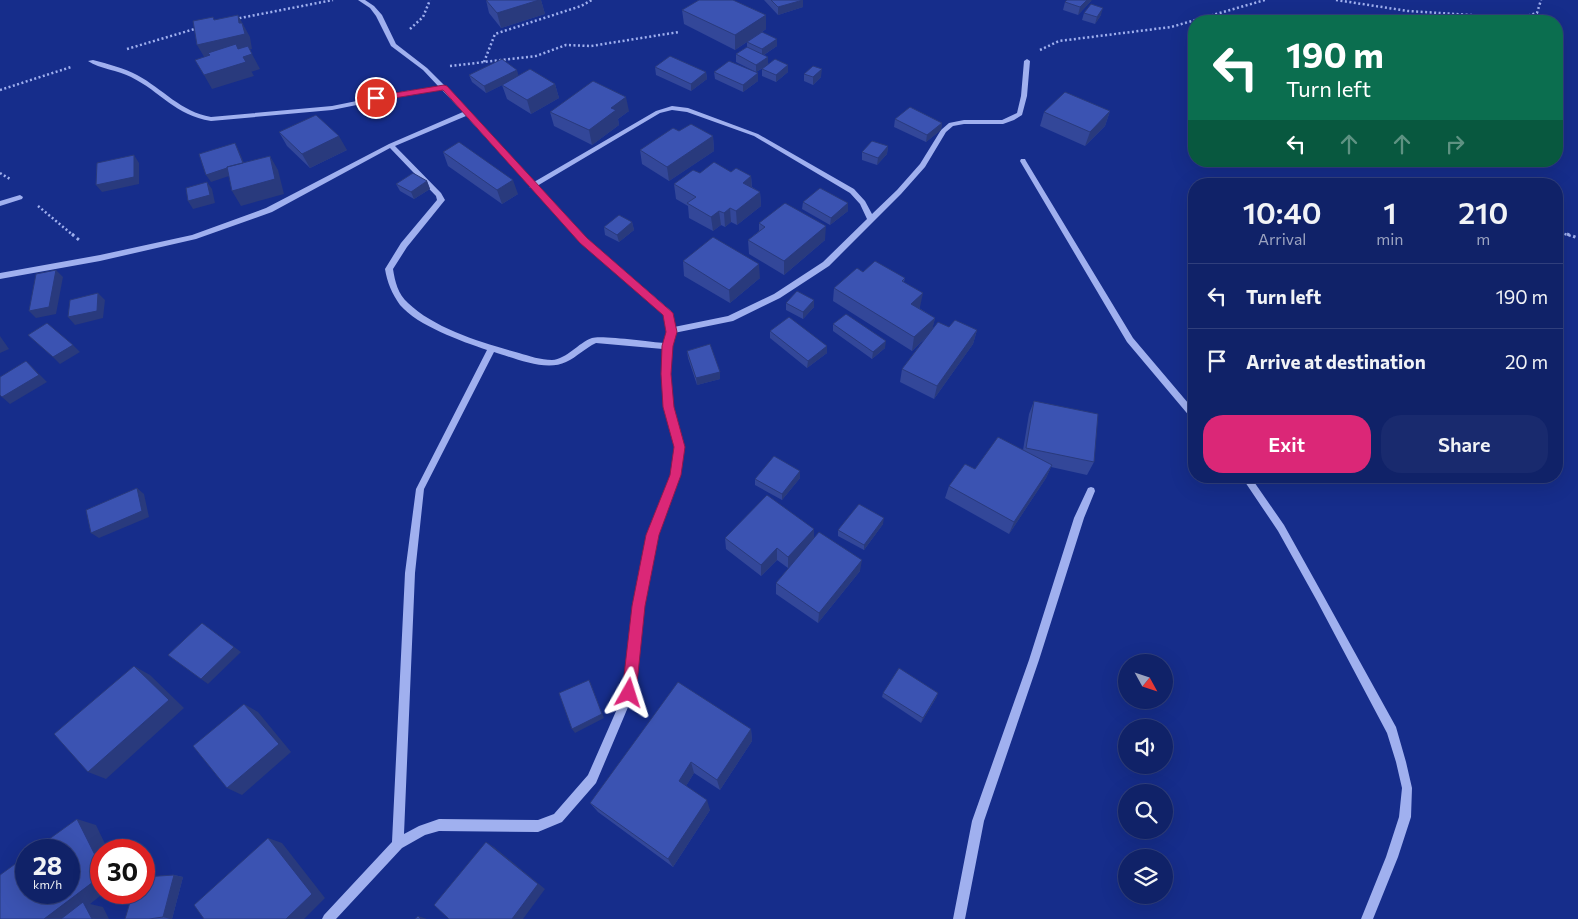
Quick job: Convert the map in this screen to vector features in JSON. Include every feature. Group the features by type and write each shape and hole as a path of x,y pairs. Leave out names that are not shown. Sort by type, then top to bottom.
{"street":[{"path":"328,919 398,844 423,830 439,825 538,826 558,818 592,779 629,693 639,606 652,535 676,475 680,447 668,407 666,374 671,332 668,313 583,240 444,88 425,69 393,44 379,14 360,0"},
{"path":"90,61 125,71 140,79 190,115 211,119 332,108 406,93 444,88"},
{"path":"671,332 730,319 777,296 826,264 898,192 923,164 943,131 951,124 964,122 1004,122 1020,114 1024,96 1027,61"},
{"path":"532,186 658,112 672,108 688,110 756,135 852,191 862,203 870,219"},
{"path":"0,276 100,258 193,237 269,210 391,144 466,113"},
{"path":"391,144 440,195 441,200 404,245 388,268 392,288 405,305 428,321 491,349 545,363 554,363 562,360 585,344 595,340 668,346"},
{"path":"1023,161 1075,251 1130,340 1188,409"},
{"path":"0,204 20,198"},
{"path":"398,844 410,573 420,489 491,349"},
{"path":"1250,483 1281,528 1392,730 1401,762 1406,788 1405,817 1392,857 1367,919"},
{"path":"959,919 978,821 1034,660 1079,518 1091,491"}],"path":[{"path":"229,21 265,12 333,0"},
{"path":"393,44 423,16 430,0"},
{"path":"484,62 495,34 581,6 592,0"},
{"path":"1213,15 1265,0"},
{"path":"1336,0 1408,11 1471,15"},
{"path":"1530,15 1537,13 1541,0"},
{"path":"1027,61 1042,48 1059,41 1171,27 1188,22"},
{"path":"0,90 201,27"},
{"path":"425,69 536,56 566,45 591,46 679,32"},
{"path":"0,173 10,178 20,198 48,212 100,258"},
{"path":"1563,233 1578,238"}],"building":[{"path":"486,0 539,0 497,13"},
{"path":"699,0 733,0 766,15 735,35 682,10"},
{"path":"771,0 803,0 778,7"},
{"path":"1067,0 1087,0 1080,7 1065,2"},
{"path":"1091,4 1103,8 1097,17 1084,13"},
{"path":"238,15 239,23 242,23 245,34 197,45 193,21 213,17 214,20"},
{"path":"762,32 777,39 762,49 747,42"},
{"path":"236,44 238,49 248,46 252,54 243,57 246,62 204,75 195,60 210,55 208,53"},
{"path":"747,47 768,57 756,65 736,54"},
{"path":"670,56 706,72 691,84 655,67"},
{"path":"502,59 517,70 484,86 469,75"},
{"path":"775,59 788,65 776,75 762,69"},
{"path":"729,61 758,73 743,85 714,72"},
{"path":"813,66 822,69 813,77 804,74"},
{"path":"530,69 555,84 527,100 502,85"},
{"path":"593,81 626,97 611,108 616,110 589,130 550,112"},
{"path":"1065,92 1110,111 1090,132 1044,112"},
{"path":"910,107 942,123 927,135 895,119"},
{"path":"316,115 339,136 302,154 279,132"},
{"path":"691,124 713,136 667,167 640,150 673,128 679,131"},
{"path":"872,141 888,146 878,158 862,152"},
{"path":"459,142 513,180 497,190 443,152"},
{"path":"235,143 243,163 206,175 199,154"},
{"path":"134,155 134,177 96,185 97,163"},
{"path":"270,156 275,179 232,191 227,167"},
{"path":"714,162 731,172 736,168 751,176 743,183 760,192 736,211 730,208 724,213 719,211 711,217 687,203 696,197 674,184 693,170 700,173"},
{"path":"413,173 427,181 411,192 396,184"},
{"path":"207,182 210,195 188,201 186,188"},
{"path":"820,188 848,203 831,218 803,202"},
{"path":"785,203 826,226 784,261 748,240 765,227 759,223"},
{"path":"619,215 632,222 617,235 604,227"},
{"path":"713,237 759,264 729,290 683,261"},
{"path":"875,261 905,278 902,281 923,293 911,304 935,318 914,337 834,288 857,268 863,272"},
{"path":"56,270 49,307 29,311 36,274"},
{"path":"797,291 814,300 803,312 786,303"},
{"path":"98,293 97,311 68,317 70,300"},
{"path":"846,314 886,341 873,352 833,324"},
{"path":"789,317 827,346 808,361 770,331"},
{"path":"955,320 977,330 937,386 902,369 938,322 949,327"},
{"path":"47,323 73,345 53,357 28,335"},
{"path":"710,344 720,372 696,378 687,351"},
{"path":"26,361 39,375 2,397 0,395 0,377"},
{"path":"1034,401 1098,414 1094,462 1026,448"},
{"path":"998,437 1052,465 1014,522 949,486 965,464 975,469"},
{"path":"774,456 800,471 782,494 755,479"},
{"path":"137,488 142,511 91,533 86,510"},
{"path":"767,495 814,529 788,557 777,548 761,565 725,538"},
{"path":"859,504 884,518 864,545 838,530"},
{"path":"819,532 862,560 819,613 776,583"},
{"path":"202,623 234,647 201,679 168,655"},
{"path":"134,666 169,700 88,772 54,734"},
{"path":"899,668 938,693 923,718 883,693"},
{"path":"589,680 602,714 572,729 559,693"},
{"path":"678,682 751,729 717,780 691,762 679,781 707,800 668,859 590,803"},
{"path":"244,704 279,744 227,788 193,746"},
{"path":"77,819 90,845 90,884 80,892 80,839 49,839"},
{"path":"268,838 312,894 286,919 204,919 194,905"},
{"path":"486,842 538,884 512,919 449,919 434,905"},
{"path":"15,864 15,904 64,904 44,919 0,919 0,875"},
{"path":"174,875 163,917 125,919 129,904 155,904 155,876"},
{"path":"83,902 92,919 61,919"}],"route":[{"path":"376,98 444,88 583,240 668,313 671,332 666,374 668,407 680,447 676,475 652,535 639,606 629,693"}]}
